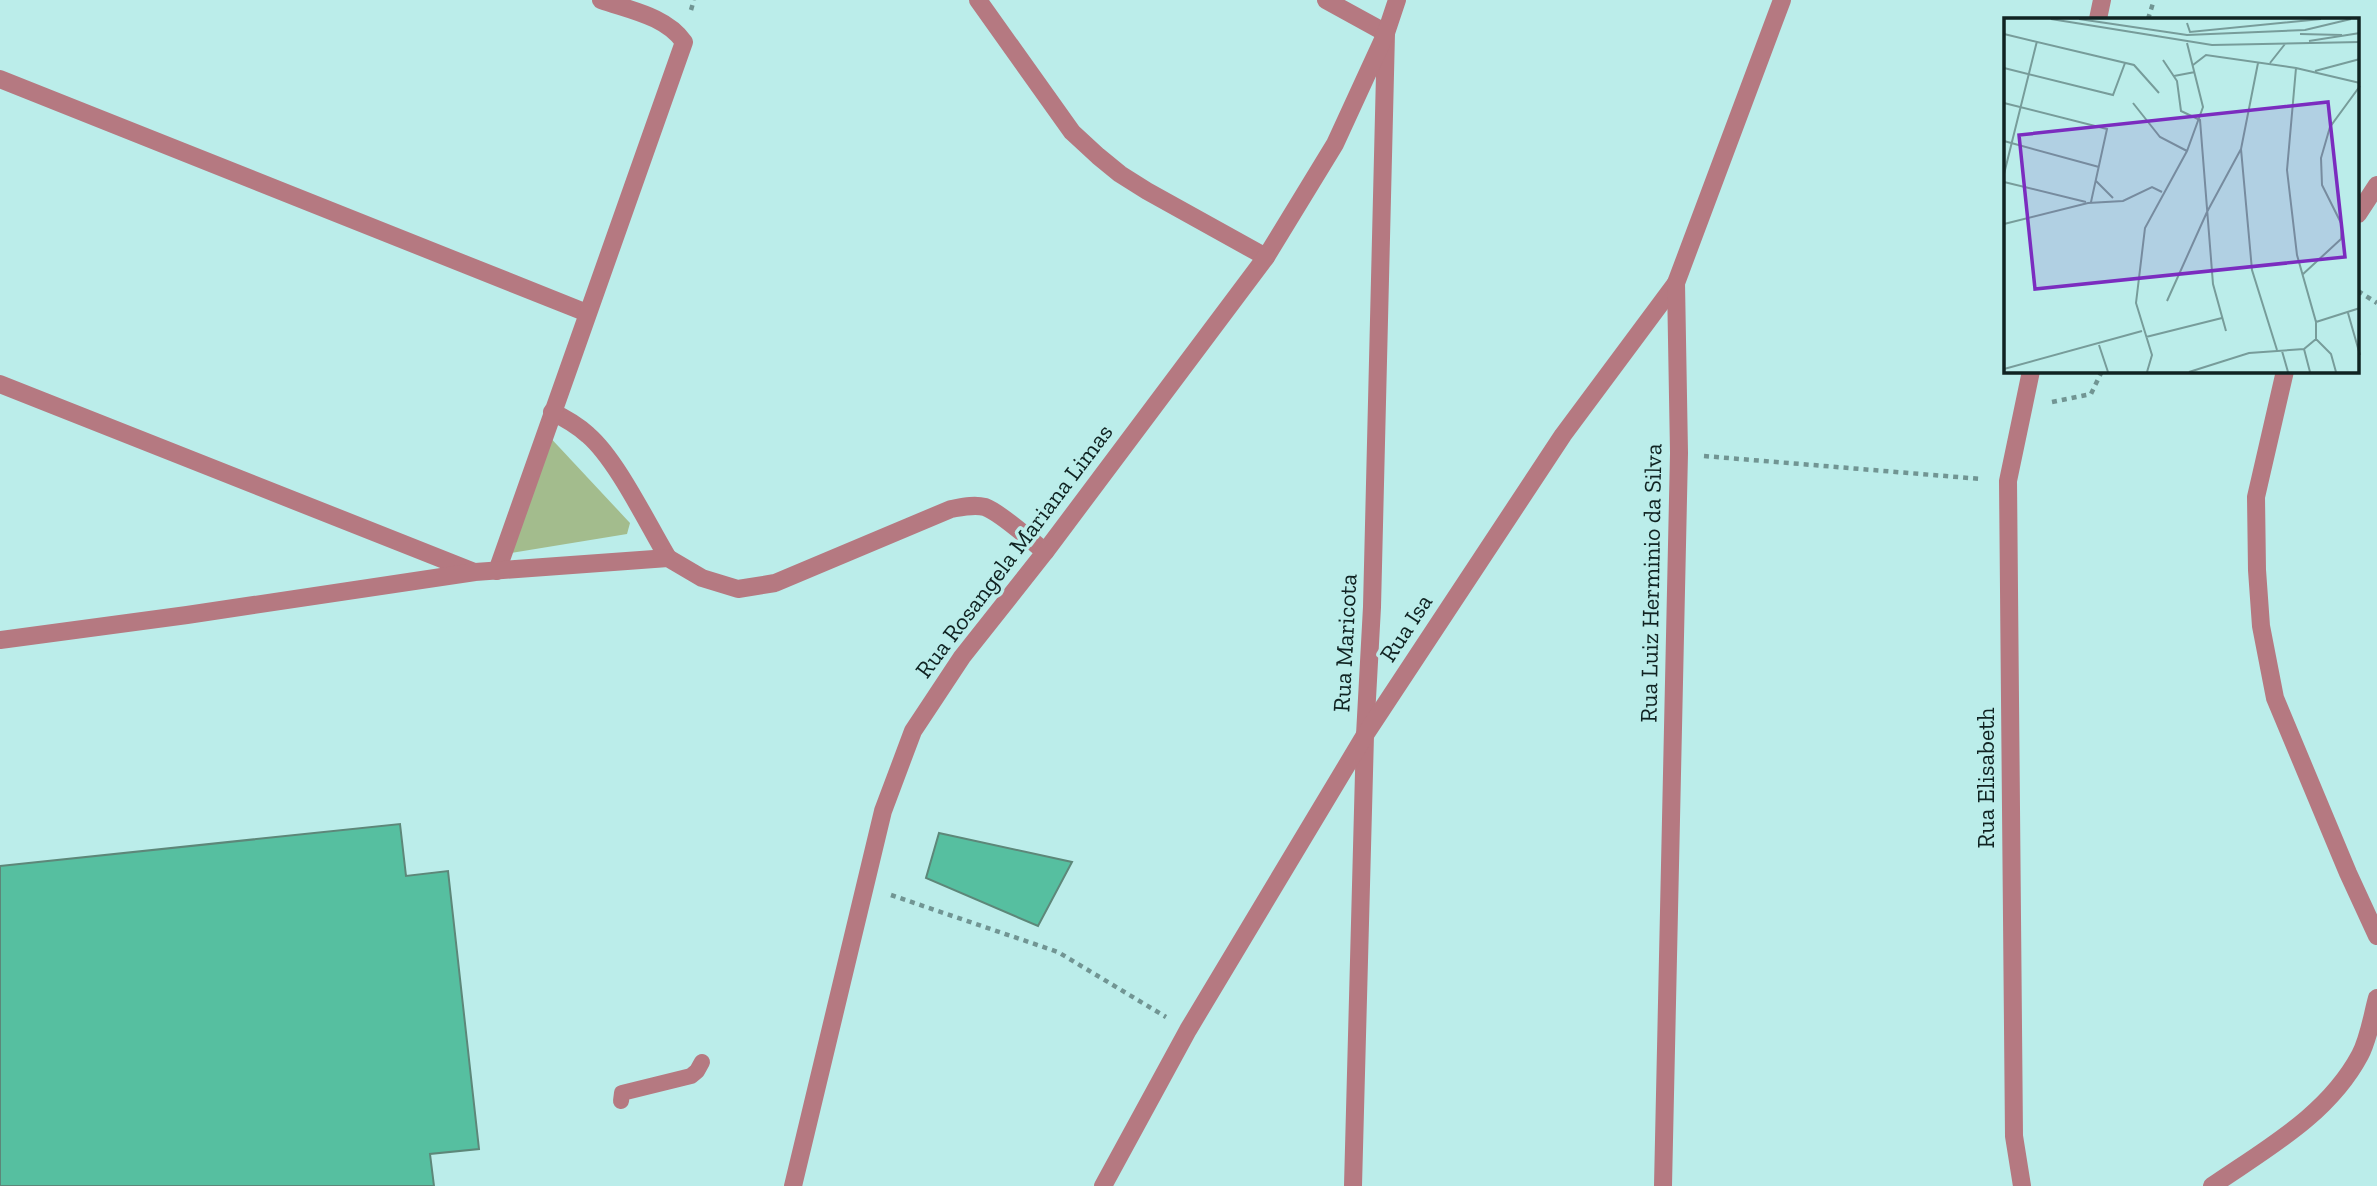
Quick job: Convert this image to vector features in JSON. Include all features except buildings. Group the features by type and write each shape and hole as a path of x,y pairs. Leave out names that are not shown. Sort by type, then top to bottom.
{"street":[{"path":"497,571 684,41 675,29 601,0"},
{"path":"978,0 1072,132 1098,156 1147,191 1266,257"},
{"path":"1326,0 1386,33"},
{"name":"Rua Rosangela Mariana Limas","path":"793,1186 883,811 913,731 962,657 1045,552 1266,257 1335,144 1386,33 1397,0"},
{"name":"Rua Luiz Herminio da Silva","path":"1663,1186 1679,453 1676,283 1782,0"},
{"path":"2098,18 2102,0"},
{"name":"Rua Maricota","path":"1103,1186 1188,1030 1365,735 1372,607 1386,33"},
{"path":"0,79 587,313"},
{"path":"2360,211 2377,185"},
{"name":"Rua Isa","path":"1365,735 1563,435 1676,283"},
{"name":"Rua Elisabeth","path":"2022,1186 2014,1136 2008,481 2031,373"},
{"path":"2285,373 2256,497 2261,626 2275,698 2377,936"},
{"path":"0,384 475,572"},
{"path":"552,412 573,422 590,436 607,456 668,558 702,578 738,589 775,583 951,509 970,506 985,507 1045,552"},
{"path":"0,640 475,572 668,558"},
{"path":"1353,1186 1365,735"},
{"path":"2213,1186 2317,1113 2335,1094 2361,1053 2377,998"}],"lane":[{"path":"621,1101 622,1093 691,1076 702,1062"}],"path":[{"path":"2148,18 2154,0"},
{"path":"2360,292 2377,303"},
{"path":"2024,407 2091,394 2101,373"},
{"path":"1679,453 2008,481"},
{"path":"864,885 1058,952 1188,1030"}],"green space":[{"path":"545,432 630,523 627,534 511,553"}]}
